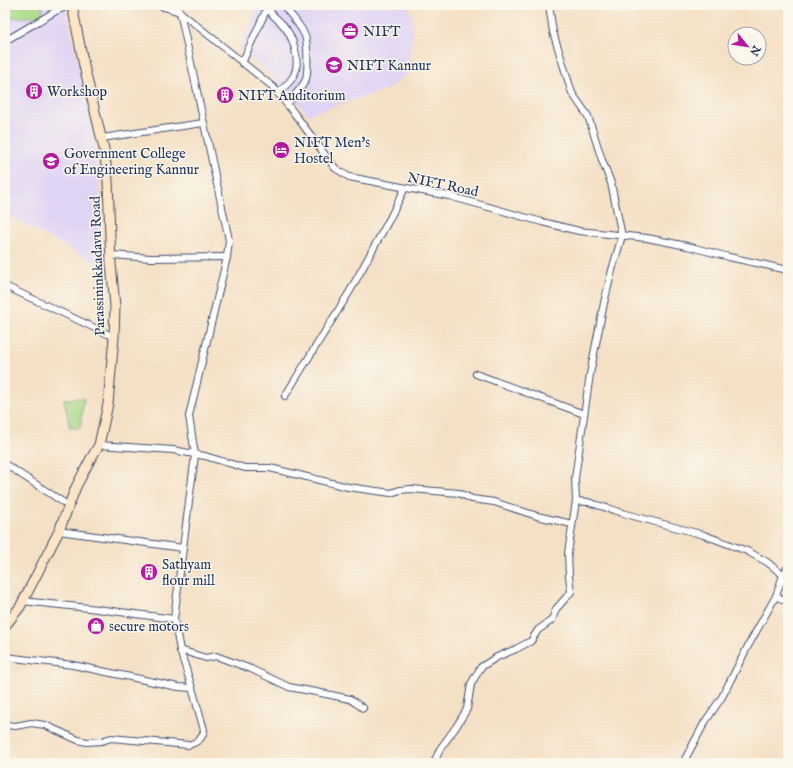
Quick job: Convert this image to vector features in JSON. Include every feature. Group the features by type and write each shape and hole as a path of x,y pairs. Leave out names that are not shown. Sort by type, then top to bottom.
{"main road":[{"name":"Parassininkkadavu Road","path":"5,626 20,607 59,531 83,473 100,444 108,404 114,338 115,306 108,180 102,138 84,66 72,5"}],"street":[{"path":"5,42 56,11 72,5"},
{"name":"NIFT Road","path":"157,5 180,12 272,87 287,104 335,168 349,177 448,196 580,231 647,238 788,270"},
{"path":"5,725 16,726 31,723 45,725 78,740 87,742 102,741 111,738 189,745 200,740 203,736 204,730 180,650 174,619 195,454 189,416 227,257 229,240 180,12 177,5"},
{"path":"242,63 269,5"},
{"path":"272,5 270,12 283,24 288,32 294,45 296,56 296,69 294,75 289,83 278,93"},
{"path":"281,5 284,6 306,38 308,72 301,88 287,104"},
{"path":"434,763 440,749 467,709 471,684 481,667 497,656 516,649 531,641 538,630 552,620 556,609 571,592 568,553 576,500 575,478 584,414 604,303 622,236 611,183 588,116 572,93 553,32 549,5"},
{"path":"102,138 203,123"},
{"path":"284,396 350,291 405,188"},
{"path":"111,255 151,258 227,257"},
{"path":"5,286 114,338"},
{"path":"476,374 584,414"},
{"path":"100,444 195,454 245,468 270,468 348,487 390,493 411,489 459,494 472,499 494,502 537,516 572,524"},
{"path":"5,464 69,506"},
{"path":"576,500 704,534 747,551 767,562 783,575"},
{"path":"59,531 183,548"},
{"path":"683,763 705,722 722,697 776,596 783,575 788,567"},
{"path":"776,596 788,602"},
{"path":"22,601 174,619"},
{"path":"180,650 206,658 216,656 251,669 289,687 321,692 350,699 363,708"},
{"path":"5,657 73,665 178,687 192,688"}],"shaded area":[{"name":"Government College of Engineering Kannur","path":"5,5 65,5 93,127 100,195 102,266 5,214"},
{"name":"NIFT Kannur","path":"260,5 409,5 414,27 407,75 387,89 309,115 271,75 239,49"}],"green space":[{"path":"5,5 42,5 43,16 5,18"},
{"path":"84,398 80,428 70,428 64,399"}],"place":[{"name":"NIFT","path":"350,31"},
{"name":"NIFT Kannur","path":"334,65"},
{"name":"Workshop","path":"34,91"},
{"name":"NIFT Auditorium","path":"225,95"},
{"name":"NIFT Men's Hostel","path":"281,150"},
{"name":"Government College of Engineering Kannur","path":"51,161"},
{"name":"Sathyam flour mill","path":"149,572"},
{"name":"secure motors","path":"96,626"}]}
